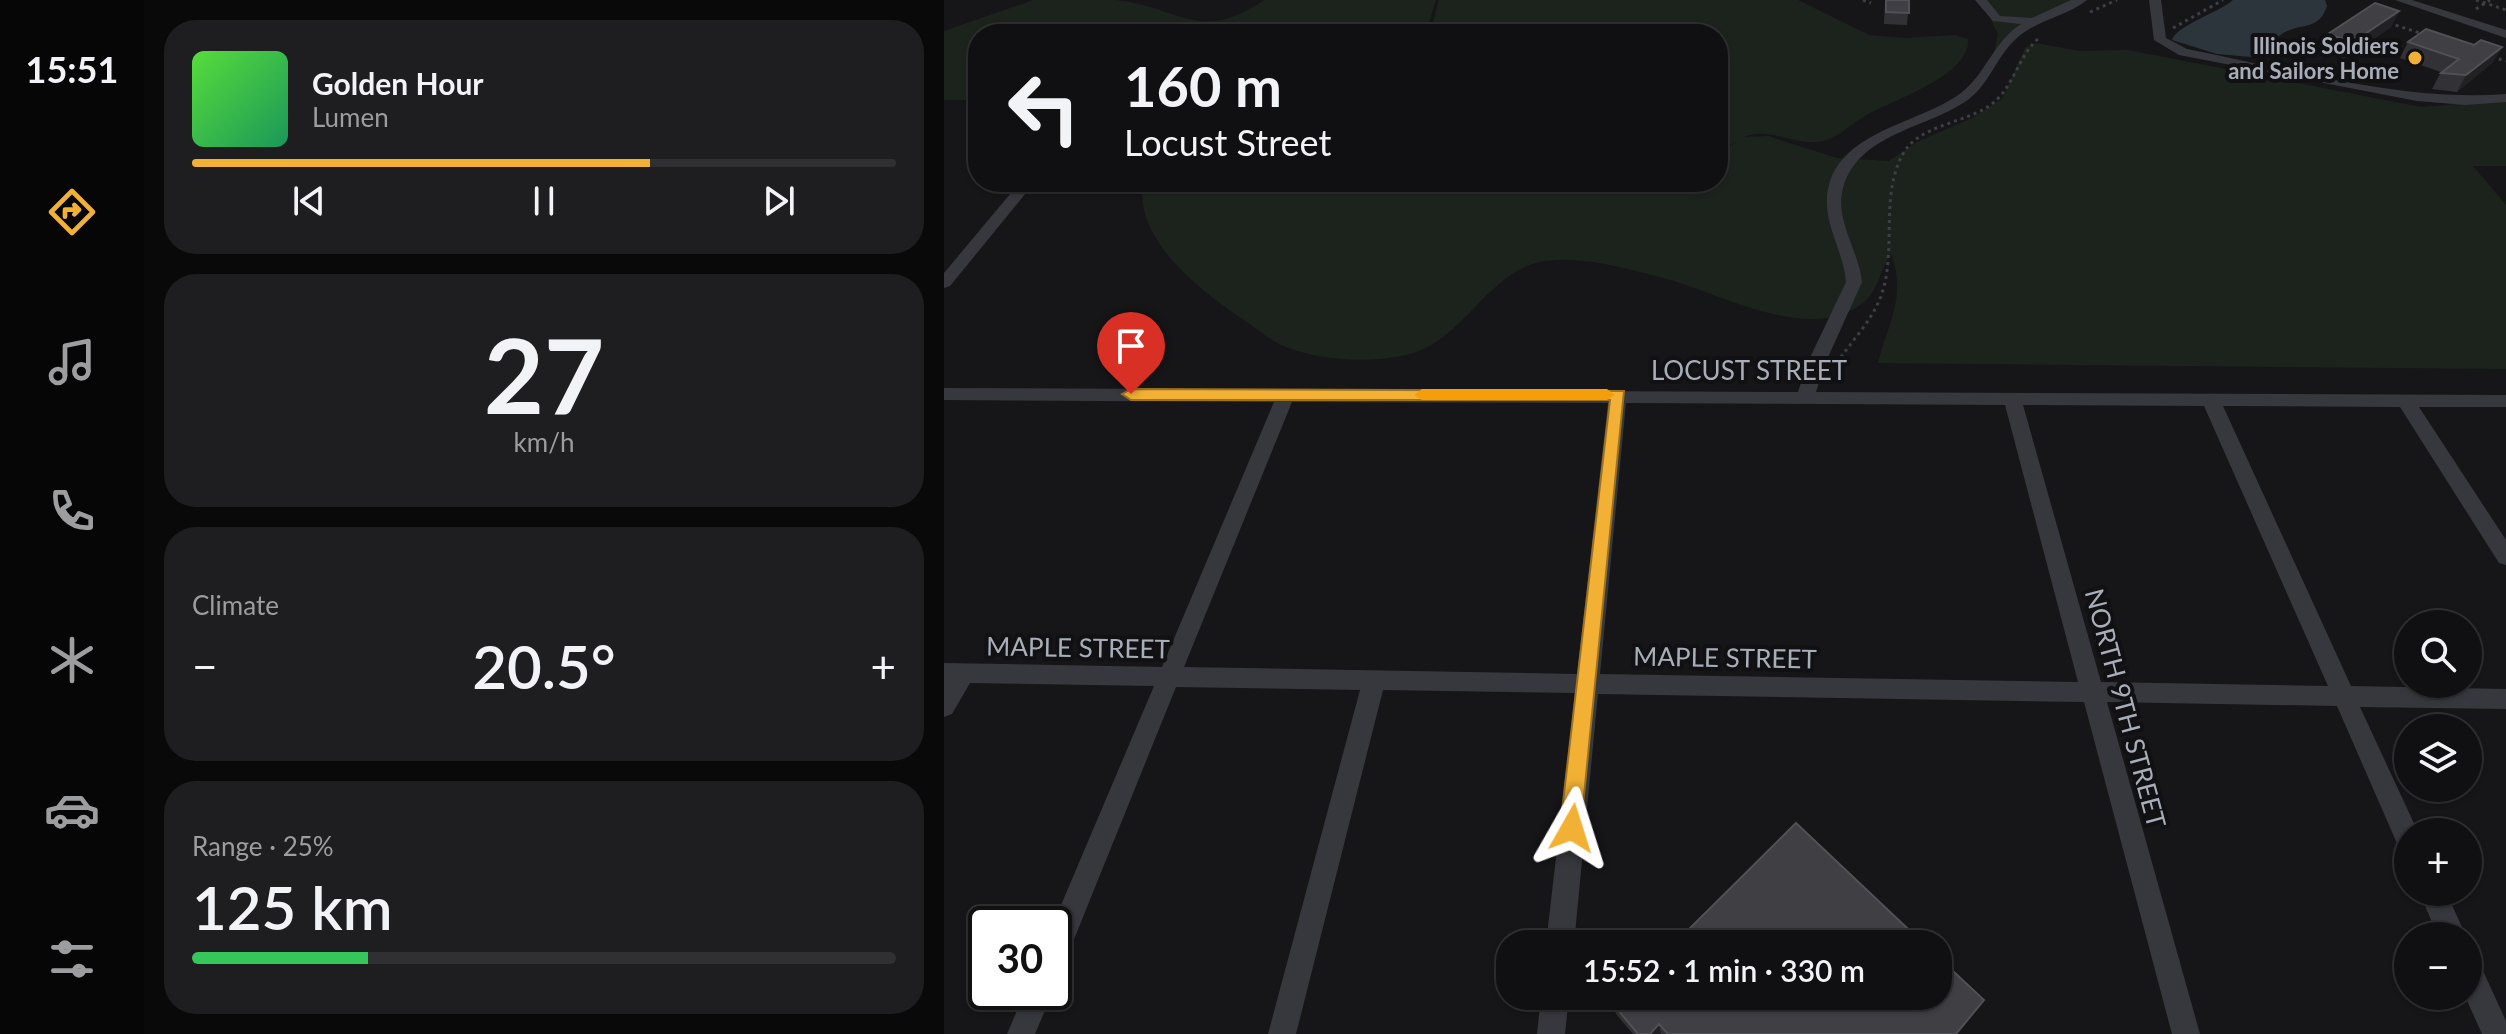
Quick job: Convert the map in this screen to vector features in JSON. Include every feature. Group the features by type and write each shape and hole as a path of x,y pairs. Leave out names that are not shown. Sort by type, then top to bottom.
{"street":[{"path":"1806,396 1819,356 1854,282 1854,269 1833,204 1840,176 1858,152 1874,140 1966,95 1983,78 1993,57 1998,34 1981,0"},
{"path":"2155,0 2160,40 2174,49 2211,59 2417,97 2465,101 2506,98"},
{"path":"2401,0 2506,34"},
{"path":"2426,0 2506,26"},
{"path":"1990,14 2009,21 2036,20 2083,7"},
{"path":"1993,57 2016,32 2036,20"},
{"path":"944,283 952,265 1019,192"},
{"name":"LOCUST STREET","path":"944,394 2506,401"},
{"path":"1072,910 1286,395"},
{"path":"1561,930 1618,395"},
{"name":"NORTH 9TH STREET","path":"2012,397 2186,1034"},
{"path":"2210,398 2398,818"},
{"path":"2405,400 2506,557"},
{"path":"944,707 954,673"},
{"name":"MAPLE STREET","path":"954,673 2506,699"},
{"path":"1282,1034 1374,679"},
{"path":"2482,1001 2497,1034"},
{"path":"1021,1034 1031,1010"},
{"path":"1551,1034 1554,1010"}],"path":[{"path":"1863,0 1871,3"},
{"path":"2083,7 2117,0"},
{"path":"2160,40 2171,28 2223,0"},
{"path":"2476,0 2506,10"},
{"path":"2383,21 2435,38"},
{"path":"1819,356 1841,357 1883,292 1895,184 1904,152 1917,140 1959,122 1999,99 2032,43 2048,33"},
{"path":"2492,57 2506,61"}],"shaded area":[{"path":"1033,0 1115,0 1205,21 1222,20 1242,13 1264,0 1436,0 1429,24 968,24 968,100 944,100 944,31"},
{"path":"1439,0 1798,0 1869,35 1904,38 1955,35 1968,39 1966,52 1944,75 1865,116 1829,139 1813,142 1764,134 1744,137 1768,136 1837,158 1889,161 1917,142 1972,118 2002,99 2025,48 2036,43 2079,51 2128,50 2421,107 2506,100 2506,166 2473,166 2506,205 2506,369 1878,363 1897,296 1891,254 1865,301 1844,314 1820,319 1793,318 1766,312 1623,268 1596,262 1555,260 1532,264 1513,274 1495,287 1446,335 1406,355 1345,359 1300,352 1281,345 1213,298 1176,265 1149,225 1143,192 1728,192 1728,147 1740,140 1728,145 1728,24 1433,24"},
{"path":"1981,0 2081,0 2036,20 1993,57 1998,34"},
{"path":"2233,0 2325,0 2327,6 2320,19 2281,34 2263,58 2217,54 2172,40 2182,29"}],"building":[{"path":"1886,0 1909,0 1909,13 1886,12"},
{"path":"2375,3 2399,11 2353,42 2328,34"},
{"path":"2426,29 2474,45 2481,40 2502,47 2466,75 2441,73 2459,59 2408,42"},
{"path":"1796,823 1909,930 1688,930"},
{"path":"1952,970 1984,1000 1956,1034 1668,1034 1659,1024 1650,1034 1638,1034 1618,1010 1952,1010"}],"slow traffic":[{"path":"1422,395 1607,395"}],"place":[{"name":"Illinois Soldiers and Sailors Home","path":"2415,58"}],"route":[{"path":"1131,394 1618,395 1572,828"}]}
